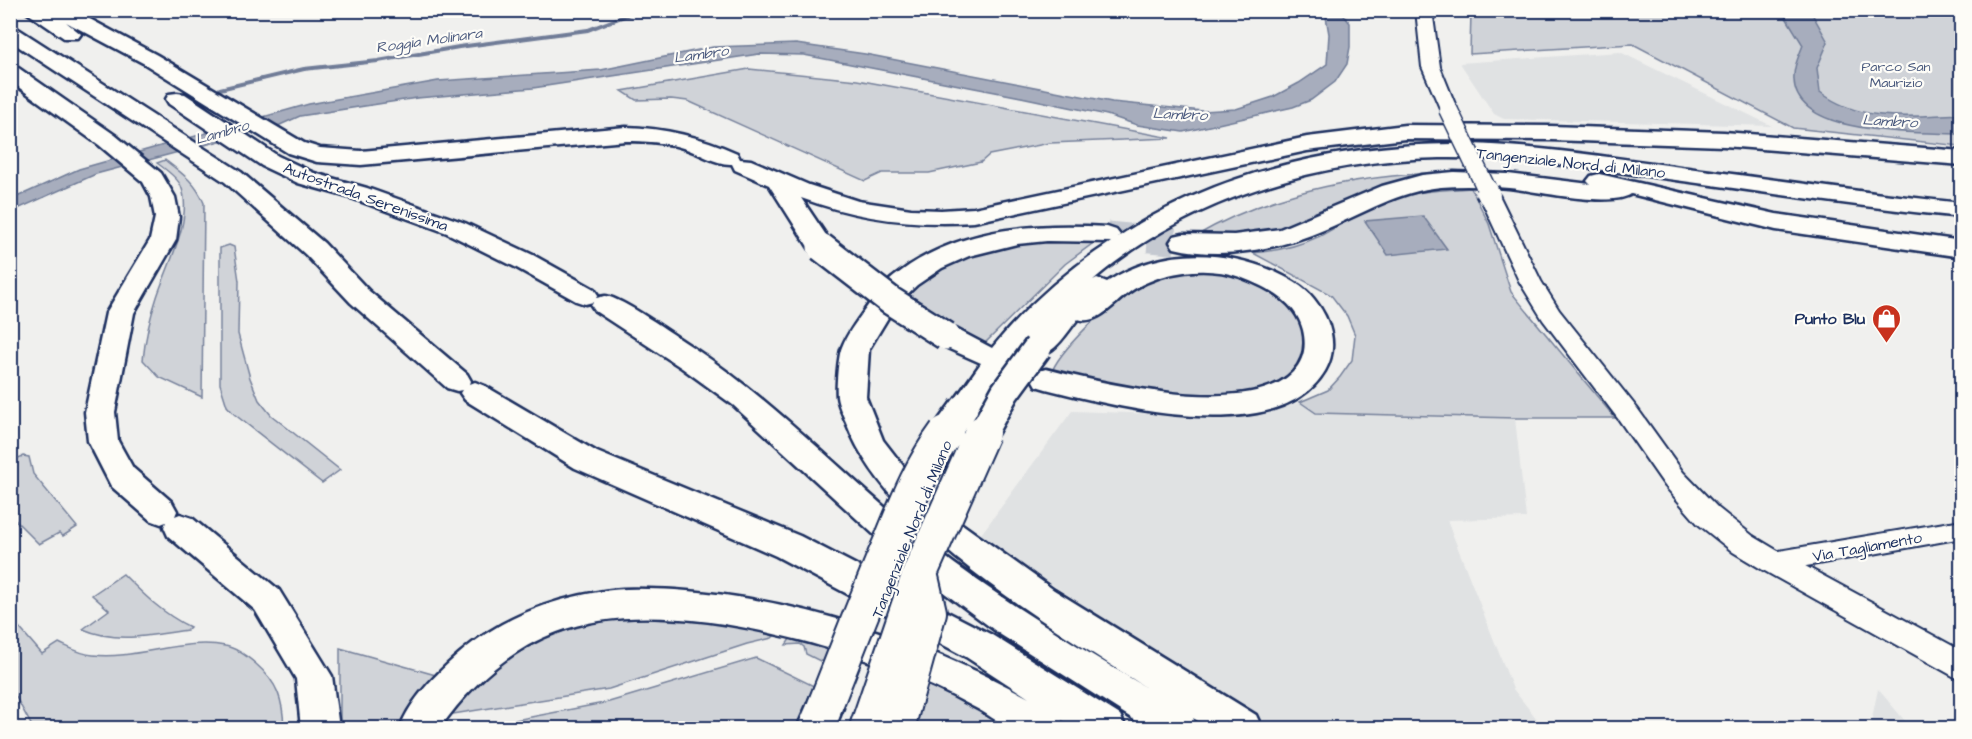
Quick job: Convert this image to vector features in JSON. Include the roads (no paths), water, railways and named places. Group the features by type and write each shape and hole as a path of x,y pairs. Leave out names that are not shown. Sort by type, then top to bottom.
{"highway":[{"name":"Autostrada Serenissima","path":"32,10 199,112 270,161 306,178 359,193 456,228 524,261 661,340 726,385 921,556 1000,615 1179,729"},
{"path":"57,10 150,59 296,148 317,155 338,158 650,134 689,141 779,182 837,204 891,215 938,218 974,215 1307,144 1405,132 1551,133 1713,139 1962,158"},
{"path":"10,32 233,177 315,249 360,297 466,387 586,460 788,546 979,645 1107,729"},
{"path":"10,71 107,140 153,178 164,197 167,217 163,240 120,313 100,412 103,441 122,477 267,600 314,676 320,729"},
{"name":"Tangenziale Nord di Milano","path":"837,722 856,664 926,484 964,408 991,368 1053,300 1118,247 1170,217 1218,195 1250,182 1317,163 1439,151 1514,153 1962,210"},
{"name":"Tangenziale Nord di Milano","path":"837,722 920,573 975,446 1005,392 1050,344 1070,311 1098,286 1156,243 1220,211 1304,180 1358,168 1448,162 1580,177 1641,189 1776,222 1962,249"},
{"path":"1183,243 1242,243 1269,239 1317,224 1366,199 1388,191 1440,180 1502,180 1599,194 1641,189"},
{"path":"779,182 821,247 891,302 946,336 981,353"},
{"path":"1107,235 1039,232 1004,238 963,249 909,277 876,309 863,326 854,350 850,375 857,422 869,446 900,488 972,550 1052,606 1243,729"},
{"path":"1046,379 1137,399 1183,403 1261,402 1286,393 1305,379 1315,363 1319,344 1316,324 1305,306 1285,288 1261,275 1234,266 1207,261 1176,263 1135,279 1111,292 1050,344"},
{"path":"897,729 929,612 920,573"},
{"path":"419,729 427,714 475,661 517,633 559,615 600,606 658,603 721,610 807,626 879,648 996,699 1047,729"},
{"path":"303,729 314,676"}],"main road":[{"path":"1424,10 1431,67 1448,109 1530,282 1551,315 1674,479 1691,499 1723,529 1773,562 1962,667"}],"street":[{"name":"Via Tagliamento","path":"1773,562 1962,529"}],"water":[{"name":"Lambro","path":"1325,11 1340,11 1350,23 1347,64 1335,82 1311,100 1293,107 1183,132 1137,125 1107,115 804,55 759,54 533,88 417,98 300,116 280,125 96,174 11,212 10,200 79,169 309,104 438,81 601,70 713,47 796,44 865,54 1112,102 1203,111 1236,109 1273,97 1327,64 1329,34"},
{"name":"Lambro","path":"1782,11 1811,12 1828,42 1817,68 1820,92 1836,102 1870,114 1906,116 1961,114 1961,134 1864,128 1837,122 1815,113 1800,99 1794,75 1803,45"},
{"path":"1423,216 1447,249 1388,255 1365,221"}],"waterway":[{"name":"Roggia Molinara","path":"220,89 304,69 378,61 459,47 588,30 640,10"}],"tunnel":[{"path":"1107,235 1183,242"}],"place":[{"name":"Punto Blu","path":"1886,344"}],"park label":[{"name":"Parco San Maurizio","path":"1896,74"}]}
